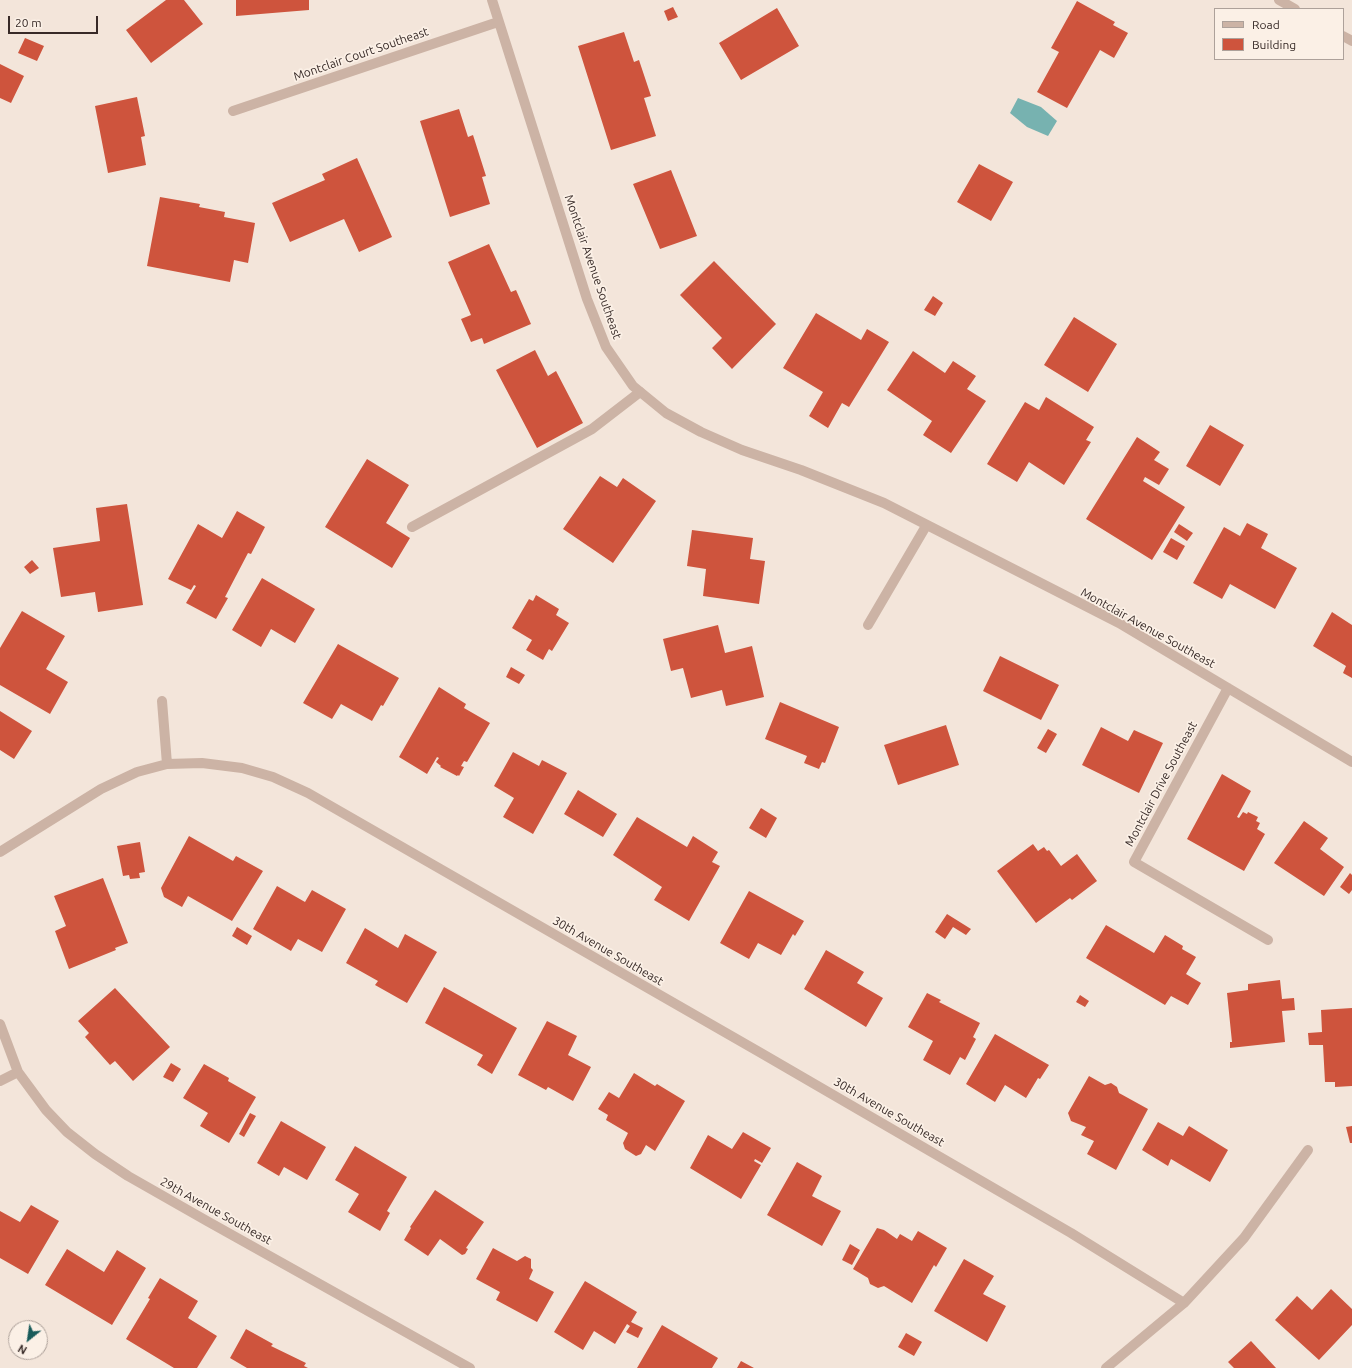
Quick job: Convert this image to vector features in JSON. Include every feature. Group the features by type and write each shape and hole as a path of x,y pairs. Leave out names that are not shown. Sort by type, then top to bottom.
{"street":[{"name":"Montclair Avenue Southeast","path":"493,0 498,22 587,298 606,347 633,386 666,413 708,435 742,450 800,470 884,503 926,526 1118,623 1352,762"},
{"path":"1279,0 1293,8"},
{"name":"Montclair Court Southeast","path":"233,111 498,22"},
{"path":"412,527 592,429 640,392"},
{"path":"868,626 926,526"},
{"name":"Montclair Drive Southeast","path":"1228,688 1134,862 1268,940"},
{"path":"162,701 167,764"},
{"name":"30th Avenue Southeast","path":"0,852 101,789 137,772 167,764 202,763 242,768 273,777 308,793 912,1140 1184,1303"},
{"name":"29th Avenue Southeast","path":"0,1024 18,1072 46,1110 67,1132 95,1154 181,1206 470,1368"},
{"path":"0,1081 18,1072"},
{"path":"1106,1368 1184,1303 1244,1238 1308,1150"}],"water":[{"path":"1018,98 1041,107 1057,121 1048,136 1027,127 1010,113"}],"building":[{"path":"166,0 184,0 203,24 151,63 126,30"},
{"path":"236,0 309,0 309,10 236,16"},
{"path":"1077,1 1115,22 1113,25 1128,33 1114,58 1100,50 1067,108 1037,92 1059,52 1051,48"},
{"path":"673,7 678,17 668,21 664,11"},
{"path":"777,8 799,46 741,80 719,43"},
{"path":"624,32 634,62 639,60 651,96 644,98 656,136 611,150 578,46"},
{"path":"25,38 44,46 37,61 18,53"},
{"path":"0,64 24,76 11,103 0,98"},
{"path":"137,97 145,136 141,137 146,165 108,173 95,106"},
{"path":"459,109 468,137 473,135 486,176 482,177 490,204 450,217 420,121"},
{"path":"357,158 392,237 359,252 344,219 290,242 272,203 325,180 322,174"},
{"path":"979,164 1013,182 991,221 957,202"},
{"path":"671,170 697,236 660,249 633,184"},
{"path":"160,197 200,204 199,207 225,212 224,217 255,223 248,263 234,260 230,282 147,266"},
{"path":"489,244 511,292 516,290 531,324 484,344 482,338 471,342 461,319 471,315 448,262"},
{"path":"714,261 776,324 732,369 712,348 722,338 680,295"},
{"path":"933,296 943,303 935,316 924,310"},
{"path":"816,313 861,340 867,329 889,342 849,407 842,403 828,428 809,416 823,392 783,368"},
{"path":"1074,317 1117,344 1088,392 1044,365"},
{"path":"535,350 548,376 556,371 583,423 537,448 496,370"},
{"path":"913,351 945,373 953,361 976,376 967,389 986,401 951,453 923,435 932,421 887,390"},
{"path":"1046,397 1094,427 1086,440 1091,442 1064,485 1029,462 1017,482 987,464 1025,402 1039,410"},
{"path":"1210,425 1244,445 1220,486 1186,466"},
{"path":"1137,437 1160,452 1154,460 1169,469 1159,485 1145,477 1143,481 1185,507 1152,560 1086,519"},
{"path":"367,459 409,485 386,523 410,538 392,568 325,527"},
{"path":"600,476 617,487 623,478 656,501 613,563 563,529"},
{"path":"127,504 143,605 98,612 95,592 61,597 53,548 100,541 96,508"},
{"path":"237,511 265,527 251,554 248,553 225,597 228,598 216,619 186,603 196,586 194,585 191,590 168,579 198,524 222,538"},
{"path":"1247,523 1268,534 1261,548 1297,568 1275,609 1230,584 1222,599 1193,583 1224,527 1240,536"},
{"path":"1179,524 1193,533 1187,541 1174,532"},
{"path":"692,530 753,538 750,559 765,561 759,604 703,596 706,569 687,566"},
{"path":"1171,538 1185,546 1177,560 1163,552"},
{"path":"32,560 39,568 30,574 24,567"},
{"path":"262,578 315,609 295,643 271,629 261,647 232,630"},
{"path":"536,595 559,609 556,615 569,623 552,651 549,649 543,660 526,650 532,640 512,628 529,599 533,601"},
{"path":"22,611 65,636 46,669 68,682 50,714 0,685 0,648"},
{"path":"1332,612 1352,625 1352,678 1343,673 1346,666 1313,646"},
{"path":"718,625 725,653 752,646 764,697 726,706 722,690 691,698 683,668 671,671 663,639"},
{"path":"338,644 399,678 383,706 381,705 372,721 341,704 332,719 303,703"},
{"path":"1000,656 1059,685 1041,720 983,691"},
{"path":"511,667 525,675 519,684 506,677"},
{"path":"439,687 466,704 464,708 490,723 467,762 464,761 461,766 464,767 459,776 440,767 441,766 436,762 439,758 437,757 427,774 399,757"},
{"path":"780,702 839,727 825,763 822,762 819,769 804,763 807,756 765,739"},
{"path":"0,711 32,731 14,759 0,750"},
{"path":"946,725 959,765 898,785 884,745"},
{"path":"1101,727 1128,741 1134,730 1163,743 1139,793 1082,765"},
{"path":"1048,729 1057,734 1046,753 1037,748"},
{"path":"513,752 539,766 542,760 567,773 533,834 503,817 514,798 494,786"},
{"path":"1222,774 1251,791 1237,817 1239,818 1243,812 1247,814 1248,812 1258,817 1256,821 1260,823 1257,829 1265,834 1244,871 1187,839"},
{"path":"578,790 617,814 603,837 564,814"},
{"path":"761,808 777,818 766,838 749,828"},
{"path":"637,817 687,847 693,836 718,852 712,862 720,866 689,921 654,900 662,887 613,855"},
{"path":"1304,821 1328,838 1320,849 1344,867 1324,896 1274,863"},
{"path":"189,836 233,861 236,856 263,871 232,921 188,896 182,907 164,897 161,888"},
{"path":"140,842 145,872 139,873 140,878 130,879 129,875 123,876 117,846"},
{"path":"1033,844 1038,851 1044,847 1047,851 1049,850 1061,866 1077,854 1097,881 1072,900 1070,898 1036,923 997,871"},
{"path":"1350,873 1352,875 1352,890 1349,894 1340,887"},
{"path":"103,878 128,943 115,948 116,950 69,969 55,931 66,926 54,896"},
{"path":"277,886 305,902 312,890 346,909 322,952 298,939 291,951 253,929"},
{"path":"749,891 804,921 795,936 793,934 781,955 758,943 749,959 720,943"},
{"path":"947,914 971,929 966,935 953,927 945,939 935,932"},
{"path":"1106,925 1154,953 1165,935 1183,946 1182,949 1196,957 1186,974 1201,983 1188,1005 1171,996 1165,1005 1086,958"},
{"path":"237,927 252,936 247,945 232,936"},
{"path":"365,928 398,948 405,934 437,952 407,1003 375,985 378,981 346,963"},
{"path":"826,950 864,972 857,983 883,998 866,1027 804,989"},
{"path":"1280,980 1282,999 1294,998 1295,1010 1282,1011 1285,1042 1230,1048 1230,1042 1232,1042 1227,993 1248,990 1248,984"},
{"path":"444,987 517,1028 492,1074 477,1065 483,1055 425,1023"},
{"path":"115,988 170,1047 133,1081 115,1061 110,1065 85,1037 89,1033 78,1021"},
{"path":"927,993 941,1000 939,1002 980,1023 973,1037 976,1039 965,1060 960,1057 950,1075 923,1060 933,1041 908,1027"},
{"path":"1080,995 1089,1001 1085,1007 1076,1002"},
{"path":"1352,1008 1352,1086 1335,1087 1335,1082 1325,1082 1323,1045 1309,1045 1308,1033 1322,1032 1321,1010"},
{"path":"547,1021 577,1036 568,1055 591,1067 573,1101 548,1087 546,1090 518,1075"},
{"path":"995,1034 1049,1065 1040,1079 1038,1078 1026,1098 1005,1085 995,1102 966,1084"},
{"path":"171,1063 181,1069 173,1082 163,1077"},
{"path":"204,1064 229,1078 228,1081 256,1097 229,1143 200,1126 208,1113 183,1098"},
{"path":"634,1073 655,1086 657,1084 685,1101 655,1151 646,1145 641,1154 636,1156 625,1149 623,1143 628,1133 606,1120 608,1115 598,1109 609,1092 619,1098"},
{"path":"1089,1076 1105,1085 1111,1083 1117,1087 1119,1093 1148,1109 1116,1170 1087,1154 1094,1141 1081,1135 1086,1127 1071,1121 1068,1113"},
{"path":"250,1113 256,1116 244,1137 239,1134"},
{"path":"281,1121 326,1147 307,1180 284,1167 279,1176 257,1163"},
{"path":"1158,1122 1183,1136 1189,1126 1228,1150 1210,1182 1171,1159 1168,1166 1142,1150"},
{"path":"1352,1126 1352,1143 1350,1143 1346,1127"},
{"path":"743,1132 771,1148 762,1163 755,1159 754,1161 761,1165 741,1199 690,1168 708,1135 732,1149"},
{"path":"355,1146 407,1177 387,1211 390,1213 380,1231 348,1212 359,1194 335,1180"},
{"path":"797,1162 822,1176 812,1196 841,1211 822,1246 767,1215"},
{"path":"435,1190 484,1222 466,1248 468,1249 465,1254 462,1255 440,1239 428,1256 404,1240 411,1228 410,1227"},
{"path":"31,1205 59,1221 28,1274 0,1258 0,1211 20,1222"},
{"path":"877,1228 884,1230 897,1239 900,1234 912,1241 918,1231 947,1248 936,1267 934,1265 912,1303 884,1286 878,1288 870,1284 868,1278 853,1269"},
{"path":"850,1244 860,1250 852,1265 842,1260"},
{"path":"493,1248 517,1261 525,1256 531,1259 531,1268 533,1270 529,1279 554,1292 537,1322 496,1300 500,1292 476,1279"},
{"path":"67,1249 104,1272 117,1250 146,1268 112,1325 45,1285"},
{"path":"964,1259 994,1276 983,1294 1006,1306 987,1342 934,1311"},
{"path":"160,1278 198,1301 188,1318 217,1336 197,1368 174,1368 126,1339 150,1299 148,1298"},
{"path":"585,1281 637,1312 631,1322 643,1328 638,1338 626,1332 630,1326 627,1324 615,1344 594,1331 583,1350 554,1332"},
{"path":"1331,1289 1352,1309 1352,1325 1319,1360 1275,1320 1297,1296 1312,1310"},
{"path":"662,1325 718,1358 712,1368 637,1368"},
{"path":"246,1329 273,1344 271,1346 306,1363 304,1366 308,1368 247,1368 230,1358"},
{"path":"906,1333 922,1342 914,1356 898,1347"},
{"path":"1251,1341 1276,1368 1234,1368 1228,1362"},
{"path":"741,1361 754,1368 737,1368"}]}
